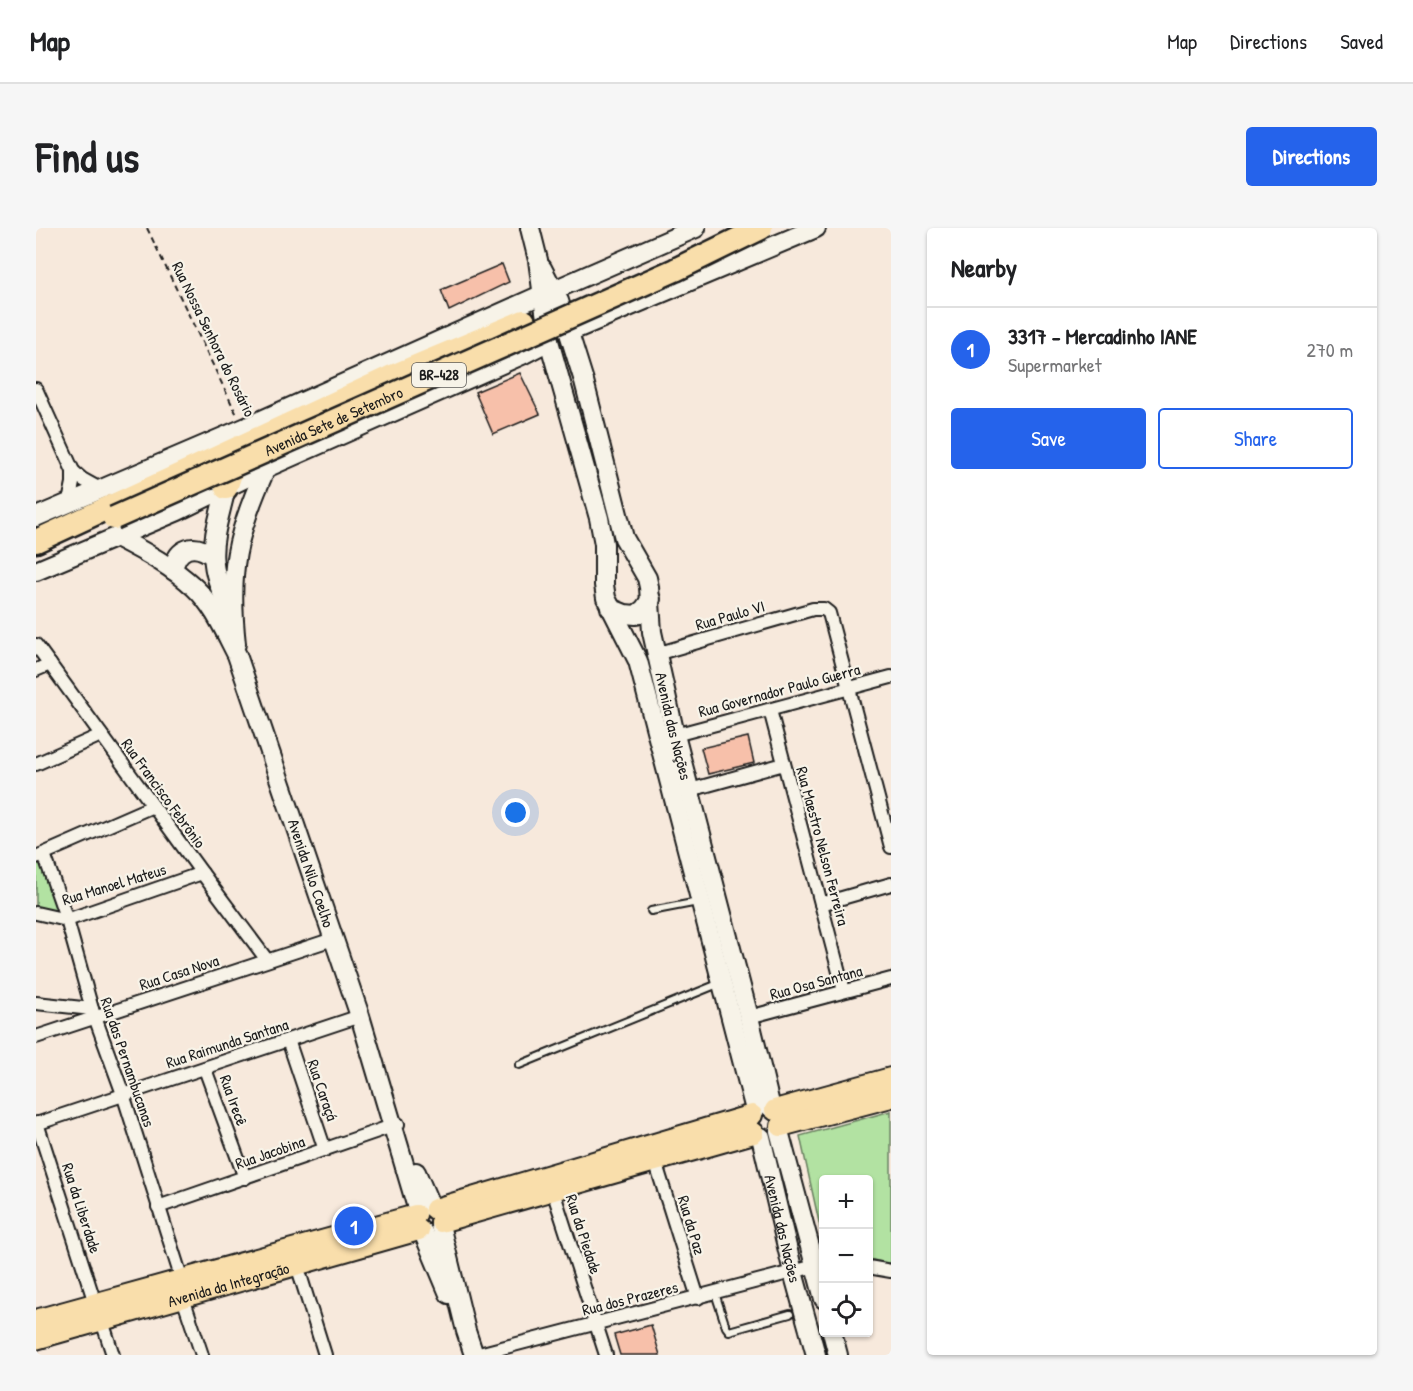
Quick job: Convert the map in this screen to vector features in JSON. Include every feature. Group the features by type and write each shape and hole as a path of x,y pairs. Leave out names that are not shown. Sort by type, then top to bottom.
{"highway":[{"name":"Avenida Sete de Setembro","path":"36,553 110,514 390,377 741,228"},
{"name":"Avenida Sete de Setembro","path":"36,541 234,465 675,270 761,228"},
{"path":"226,488 234,465"}],"main road":[{"path":"530,228 548,293"},
{"name":"Avenida Sete de Setembro","path":"36,571 110,514 244,428 696,228"},
{"path":"571,340 816,228"},
{"name":"Avenida das Nações","path":"548,293 571,340 584,381 624,538 646,578 651,599 652,632 656,654 690,790 709,897"},
{"name":"Avenida das Nações","path":"548,293 549,341 601,527 604,544 604,585 610,608 632,645 638,661 709,897 766,1121 819,1264"},
{"name":"Avenida Sete de Setembro","path":"36,517 69,502 110,514 226,488 549,341"},
{"path":"522,355 539,354 555,362"},
{"path":"237,655 232,614 232,581 236,551 249,506 266,468"},
{"path":"226,488 214,540 212,563 218,588 232,614"},
{"path":"110,514 196,589 208,603 237,655"},
{"path":"173,570 178,556 186,549 199,548 213,556"},
{"path":"610,608 625,614 636,615 651,599"},
{"name":"Avenida Nilo Coelho","path":"237,655 360,1016 395,1126 417,1175 428,1219 474,1355"},
{"name":"Avenida das Nações","path":"729,977 749,1017 793,1272 816,1355"},
{"name":"Avenida da Integração","path":"183,1289 297,1265 428,1219 553,1191 655,1161 891,1078"},
{"name":"Avenida da Integração","path":"36,1339 99,1312 766,1121 891,1097"},
{"name":"Avenida da Integração","path":"36,1320 99,1312"},
{"path":"833,1337 838,1355"}],"street":[{"path":"36,388 73,471 69,502"},
{"path":"73,471 110,514"},
{"name":"Rua Paulo VI","path":"656,654 813,609 824,609 829,613 848,688"},
{"name":"Rua Francisco Febrônio","path":"36,645 267,960"},
{"path":"36,670 50,664"},
{"name":"Rua Governador Paulo Guerra","path":"675,735 891,677"},
{"path":"848,688 891,847"},
{"name":"Rua Maestro Nelson Ferreira","path":"770,710 844,991"},
{"path":"36,764 101,735"},
{"path":"690,790 784,764"},
{"path":"40,855 153,806"},
{"name":"Rua das Pernambucanas","path":"40,855 67,920 93,1013 123,1094 202,1355"},
{"name":"Rua Manoel Mateus","path":"36,913 67,920 202,873"},
{"path":"821,904 891,884"},
{"name":"Rua Casa Nova","path":"36,1037 93,1013 333,939"},
{"name":"Rua Osa Santana","path":"749,1017 891,979"},
{"path":"36,1004 93,1013"},
{"name":"Rua Raimunda Santana","path":"36,1123 360,1016"},
{"name":"Rua Caraçá","path":"288,1040 326,1150"},
{"name":"Rua Irecê","path":"205,1068 245,1178"},
{"name":"Rua da Liberdade","path":"36,1123 113,1355"},
{"name":"Rua Jacobina","path":"158,1206 395,1126"},
{"name":"Rua da Paz","path":"655,1161 698,1298"},
{"name":"Rua da Piedade","path":"553,1191 606,1355"},
{"name":"Rua dos Prazeres","path":"474,1355 698,1298 819,1264"},
{"path":"297,1265 325,1355"},
{"path":"873,1268 891,1271"}],"lane":[{"path":"651,911 709,897"},
{"path":"519,1065 729,977"},
{"path":"715,1293 729,1331 790,1314"}],"path":[{"name":"Rua Nossa Senhora do Rosário","path":"147,228 244,428"}],"green space":[{"path":"41,861 64,917 36,911 36,863"},
{"path":"891,1111 891,1264 873,1260 873,1175 819,1175 819,1222 800,1136"}],"building":[{"path":"502,264 509,282 449,311 441,290"},
{"path":"520,373 540,414 493,434 475,392"},
{"path":"748,737 754,763 708,774 701,748"},
{"path":"651,1325 660,1355 620,1355 614,1335"}],"place":[{"name":"3317 - Mercadinho IANE","path":"354,1226"}]}
